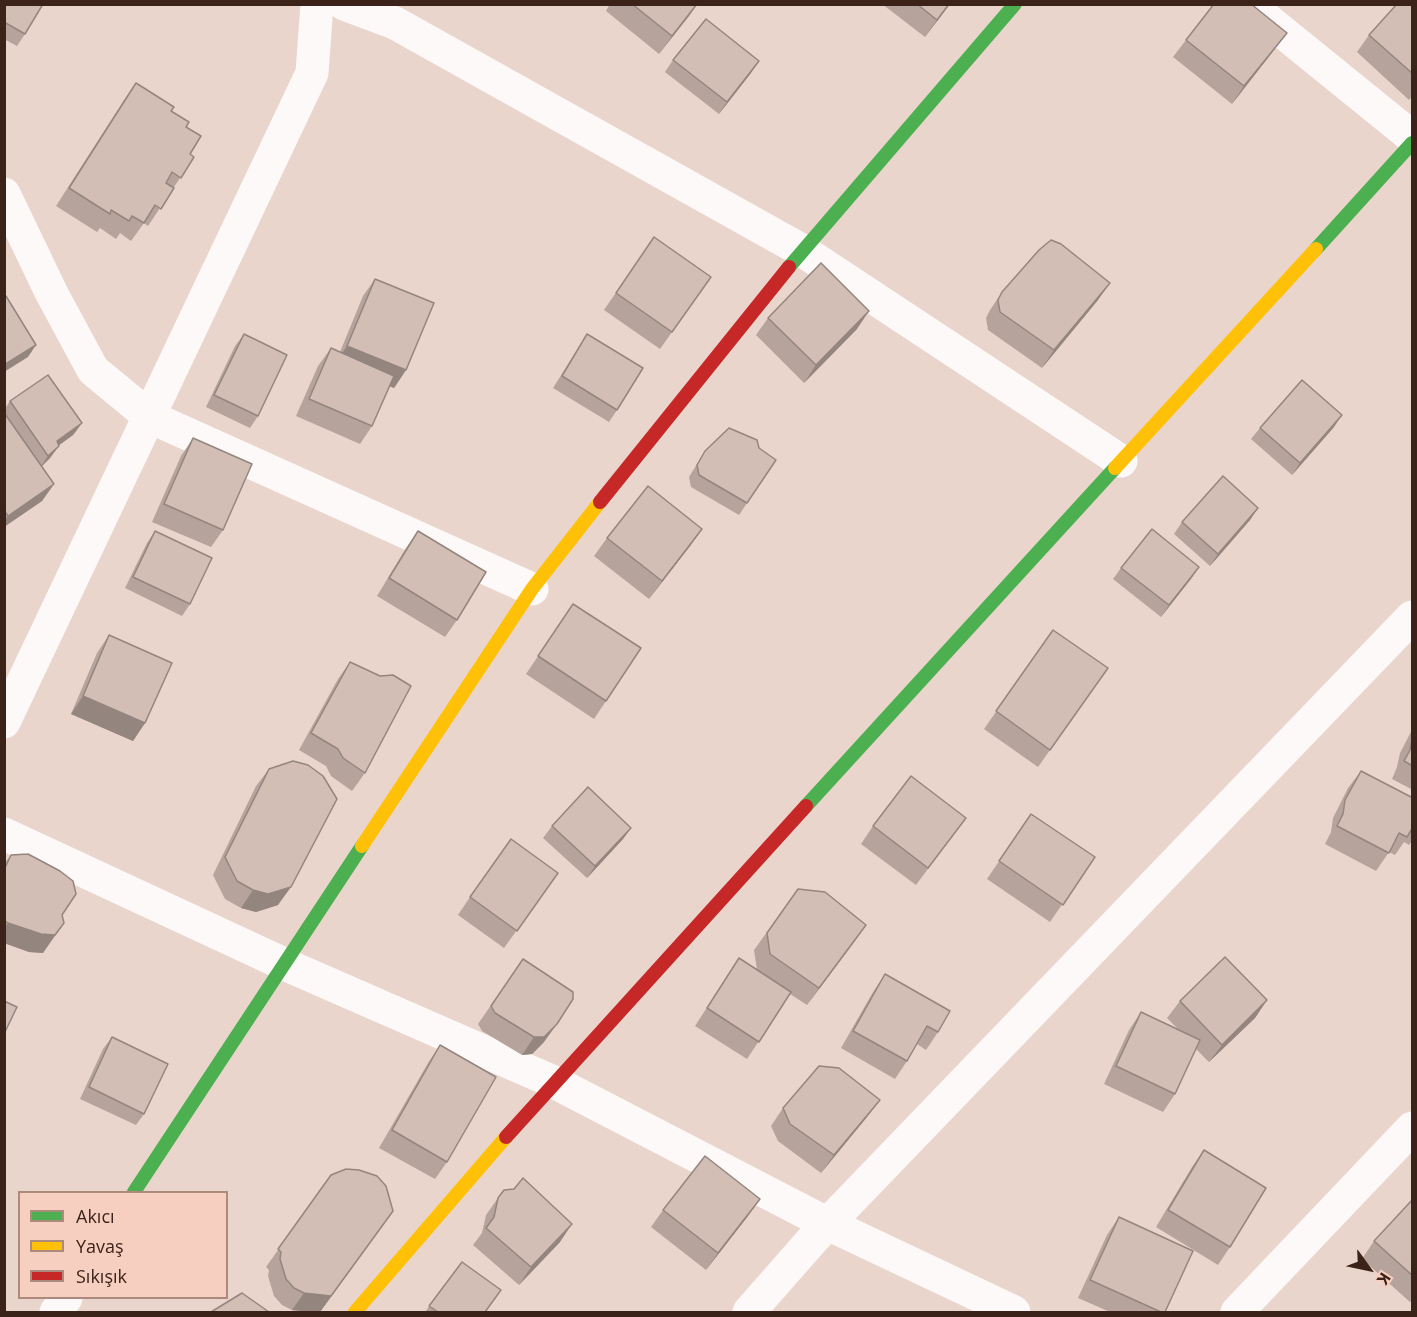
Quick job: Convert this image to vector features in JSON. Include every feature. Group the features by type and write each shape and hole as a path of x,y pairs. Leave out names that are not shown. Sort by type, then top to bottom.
{"street":[{"path":"4,722 312,73 317,4"},
{"path":"344,4 403,14 803,250 1121,461"},
{"path":"135,1191 532,590 753,308 1015,4"},
{"path":"1248,4 1413,137"},
{"path":"355,1312 554,1082 1413,142"},
{"path":"4,194 51,292 93,370 150,417 532,590"},
{"path":"749,1312 828,1224 1413,617"},
{"path":"4,834 284,964 554,1082 828,1224 1014,1312"},
{"path":"1237,1312 1413,1128"},
{"path":"56,1312 65,1299"}],"building":[{"path":"4,4 43,4 25,34 4,22"},
{"path":"632,4 697,4 672,36"},
{"path":"917,4 949,4 937,20"},
{"path":"1214,4 1251,4 1287,33 1244,86 1186,40"},
{"path":"1397,4 1413,4 1413,74 1369,35"},
{"path":"706,19 759,61 727,102 673,60"},
{"path":"136,83 174,107 171,111 189,122 186,127 201,136 190,154 194,157 181,178 172,172 166,183 174,188 161,209 155,205 144,223 132,216 129,221 111,210 110,214 69,188"},
{"path":"654,237 711,277 672,332 616,293"},
{"path":"1051,240 1061,244 1110,283 1054,350 1000,312 998,300 1002,292 1039,250"},
{"path":"821,263 869,311 816,365 768,318"},
{"path":"375,279 434,303 406,370 347,346"},
{"path":"6,296 36,345 4,365 4,297"},
{"path":"244,334 287,355 258,416 214,395"},
{"path":"587,334 643,368 617,410 562,376"},
{"path":"331,348 394,376 372,426 309,399"},
{"path":"48,375 82,423 57,441 59,446 48,456 10,401"},
{"path":"1302,380 1342,415 1300,463 1260,428"},
{"path":"5,414 54,484 8,516 4,510"},
{"path":"729,428 757,440 759,448 776,460 747,503 699,475 697,465 705,451"},
{"path":"193,438 252,464 223,530 164,504"},
{"path":"1223,476 1258,508 1218,554 1182,522"},
{"path":"648,486 702,529 662,581 607,538"},
{"path":"1152,529 1199,567 1169,605 1121,568"},
{"path":"155,531 212,558 190,604 133,577"},
{"path":"418,531 486,572 457,620 389,578"},
{"path":"573,604 641,648 606,701 538,656"},
{"path":"1053,630 1108,668 1050,750 996,711"},
{"path":"109,635 172,663 145,723 83,696"},
{"path":"350,662 380,676 393,675 411,686 365,773 343,758 338,749 311,733"},
{"path":"1413,734 1413,766 1404,761 1410,750"},
{"path":"293,761 308,765 323,776 337,799 291,887 268,894 253,890 237,881 225,857 269,769"},
{"path":"1361,771 1413,798 1413,827 1407,837 1399,833 1389,853 1337,826 1343,814 1345,800"},
{"path":"911,776 966,818 928,868 873,826"},
{"path":"588,787 631,828 595,866 552,826"},
{"path":"1031,814 1095,857 1063,905 999,861"},
{"path":"511,839 558,873 517,931 470,897"},
{"path":"28,854 60,871 73,881 76,894 62,915 64,923 55,935 41,934 4,920 4,870 11,855"},
{"path":"798,889 825,892 866,925 819,988 770,954 767,933"},
{"path":"1225,957 1267,1000 1222,1045 1180,1001"},
{"path":"739,958 791,992 759,1042 707,1008"},
{"path":"523,959 573,992 573,999 557,1024 544,1037 534,1037 495,1013 491,1006"},
{"path":"885,974 950,1011 938,1032 927,1026 907,1061 853,1031"},
{"path":"4,1001 17,1007 4,1034"},
{"path":"1141,1012 1200,1040 1175,1094 1116,1066"},
{"path":"112,1037 168,1064 144,1114 89,1087"},
{"path":"440,1045 496,1077 447,1162 392,1130"},
{"path":"819,1066 839,1068 880,1100 834,1155 790,1124 783,1108"},
{"path":"1204,1150 1266,1188 1230,1247 1168,1210"},
{"path":"705,1156 760,1199 718,1253 663,1210"},
{"path":"346,1169 359,1170 377,1176 386,1186 393,1211 331,1296 304,1293 294,1288 286,1279 280,1259 281,1252 278,1249 331,1175"},
{"path":"523,1178 572,1224 531,1267 486,1228 494,1217 498,1198 504,1190 514,1189"},
{"path":"1413,1199 1413,1276 1374,1241"},
{"path":"1119,1217 1193,1251 1165,1312 1090,1280"},
{"path":"462,1262 501,1290 485,1312 438,1312 429,1306"},
{"path":"242,1293 269,1312 211,1312"}],"traffic: fast":[{"path":"789,267 1015,4"},
{"path":"1316,249 1412,143"},
{"path":"806,806 1115,468"},
{"path":"135,1191 362,846"}],"traffic: slow":[{"path":"1115,468 1316,249"},
{"path":"362,846 532,589 600,502"},
{"path":"355,1312 506,1137"}],"traffic: jam":[{"path":"600,502 789,267"},
{"path":"506,1137 806,806"}]}
